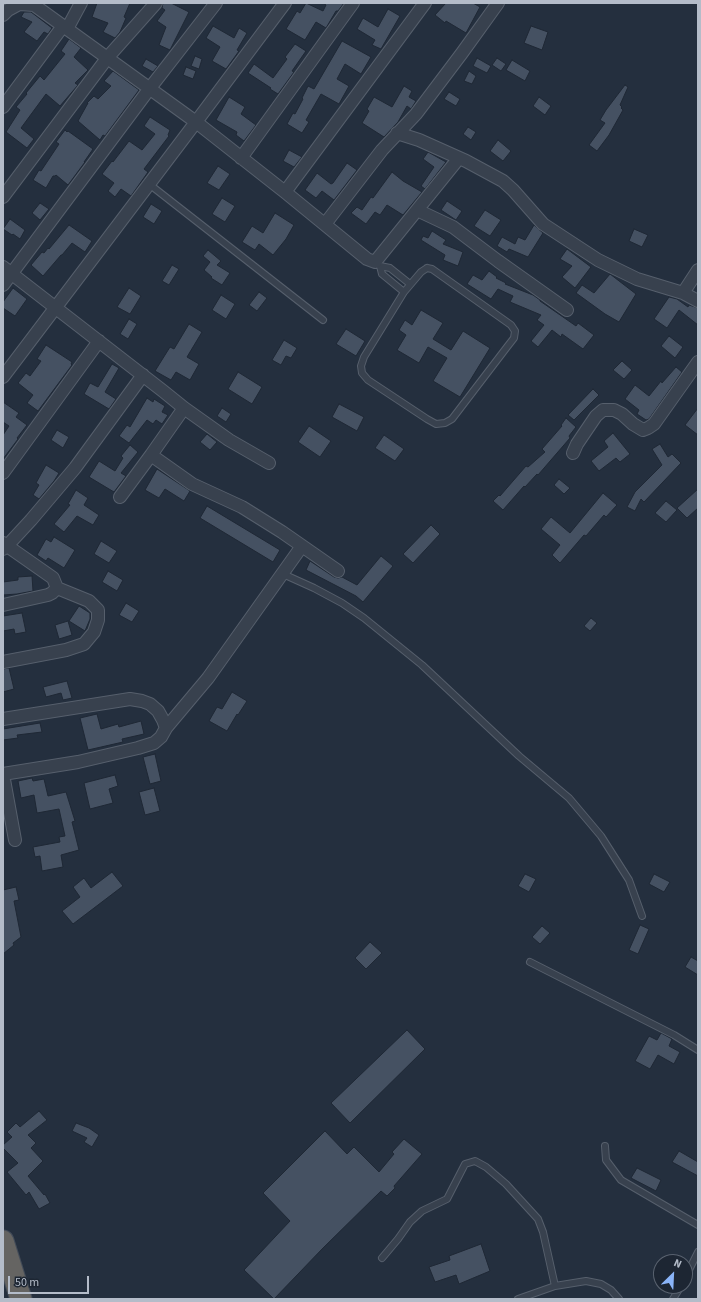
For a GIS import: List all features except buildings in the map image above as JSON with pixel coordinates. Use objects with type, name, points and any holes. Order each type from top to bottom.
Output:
[{"type":"highway","points":[[3,1241],[21,1299]]},
{"type":"street","points":[[3,107],[65,27],[81,3]]},
{"type":"street","points":[[3,196],[108,57],[156,3]]},
{"type":"street","points":[[3,285],[7,270],[216,3]]},
{"type":"street","points":[[3,376],[285,3]]},
{"type":"street","points":[[242,158],[352,3]]},
{"type":"street","points":[[285,192],[425,3]]},
{"type":"street","points":[[325,224],[382,150],[416,114],[498,3]]},
{"type":"street","points":[[3,15],[8,10],[19,4],[34,5],[196,122],[367,259],[378,264],[417,210],[459,158]]},
{"type":"street","points":[[397,133],[419,140],[459,158],[503,181],[514,190],[543,224],[598,260],[637,279],[683,293],[698,301]]},
{"type":"street","points":[[417,210],[453,226],[498,261],[567,310]]},
{"type":"street","points":[[7,270],[184,408],[229,440],[269,463]]},
{"type":"street","points":[[683,293],[698,270]]},
{"type":"street","points":[[3,473],[99,341]]},
{"type":"street","points":[[573,453],[596,416],[603,410],[614,410],[622,414],[643,430],[654,424],[698,362]]},
{"type":"street","points":[[3,662],[66,650],[84,644],[94,632],[98,620],[98,610],[89,601],[57,588],[52,578],[4,546],[31,520],[75,468],[143,375]]},
{"type":"street","points":[[120,497],[151,456],[184,408]]},
{"type":"street","points":[[151,456],[192,484],[242,508],[338,571]]},
{"type":"street","points":[[15,840],[3,774],[78,762],[154,743],[161,737],[166,728],[208,678],[302,546]]},
{"type":"street","points":[[3,605],[48,596],[57,588]]},
{"type":"street","points":[[3,719],[130,699],[150,704],[158,711],[166,728]]},
{"type":"lane","points":[[149,184],[322,320]]},
{"type":"lane","points":[[378,264],[390,268],[410,284]]},
{"type":"lane","points":[[378,264],[382,274],[404,292]]},
{"type":"lane","points":[[427,268],[432,269],[510,325],[515,331],[514,338],[508,347],[452,419],[445,423],[436,424],[368,380],[362,373],[361,366],[364,357],[410,284],[427,268]]},
{"type":"lane","points":[[283,574],[342,603],[364,618],[422,664],[519,756],[569,798],[601,836],[629,880],[642,916]]},
{"type":"lane","points":[[530,962],[674,1035],[698,1050]]},
{"type":"lane","points":[[605,1146],[606,1160],[621,1180],[698,1224]]},
{"type":"lane","points":[[382,1258],[410,1222],[422,1211],[447,1199],[465,1164],[475,1161],[486,1167],[506,1184],[538,1219],[543,1232],[555,1286]]},
{"type":"lane","points":[[693,1262],[698,1252]]},
{"type":"lane","points":[[518,1299],[555,1286],[586,1281],[601,1284],[611,1290],[619,1299]]}]
